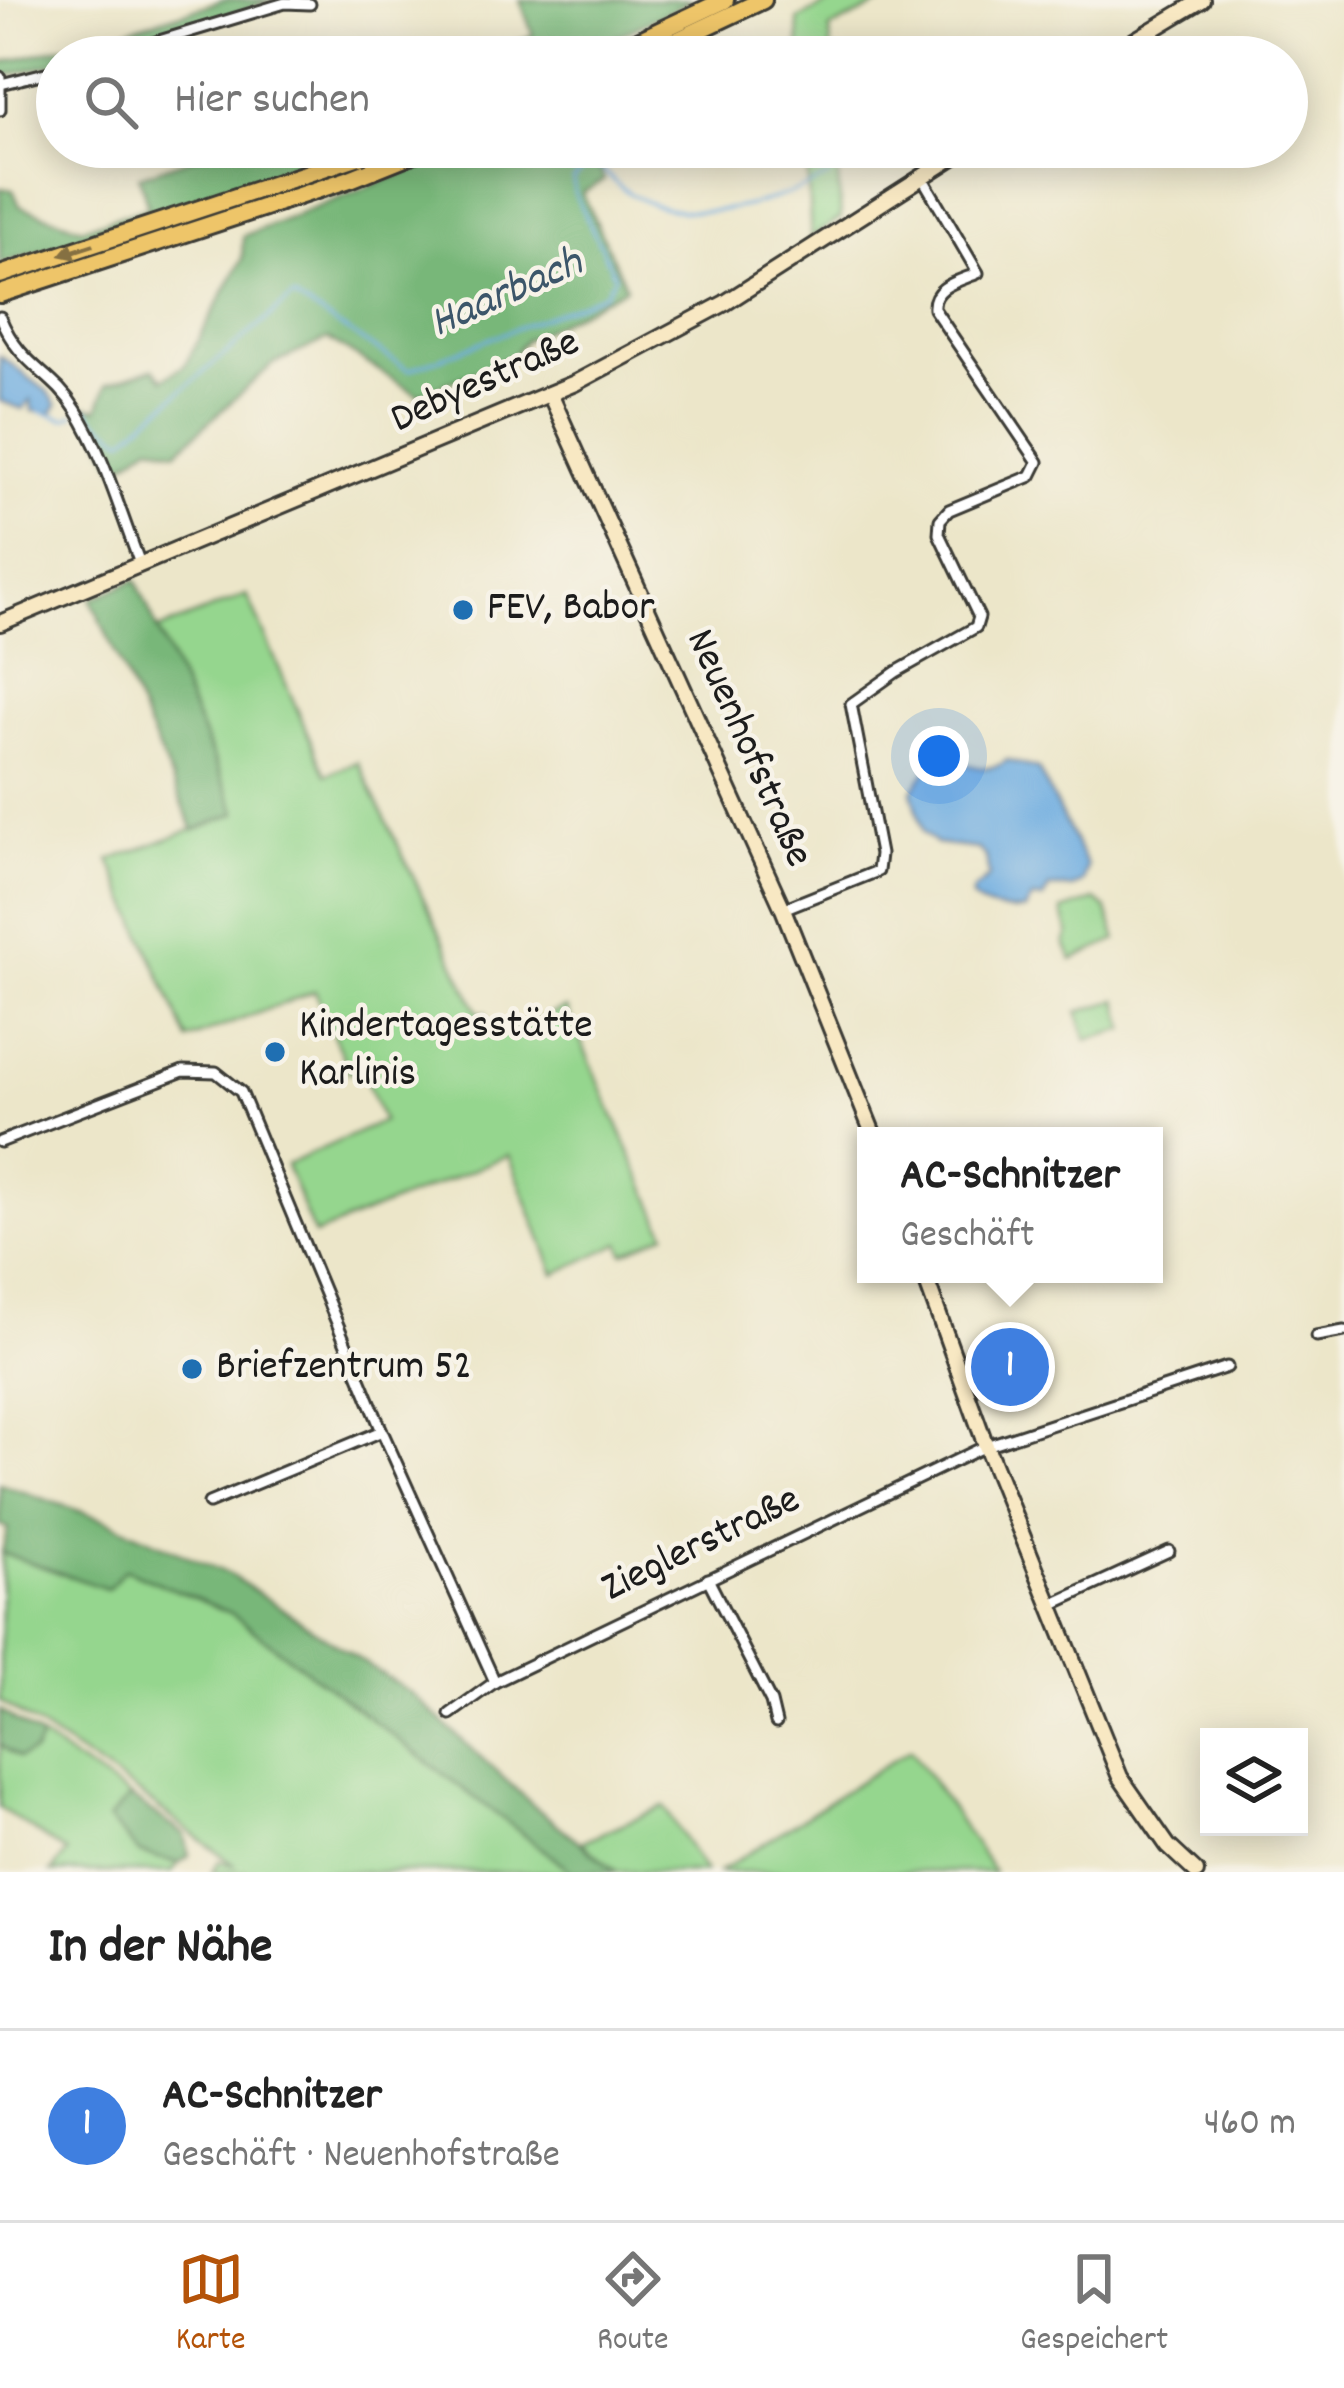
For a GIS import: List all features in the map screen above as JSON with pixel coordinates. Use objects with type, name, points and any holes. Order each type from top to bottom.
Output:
[{"type":"highway","points":[[649,36],[725,0]]},
{"type":"highway","points":[[686,36],[764,0]]},
{"type":"highway","points":[[5,283],[328,168]]},
{"type":"highway","points":[[5,283],[378,168]]},
{"type":"street","points":[[1143,36],[1202,0]]},
{"type":"street","points":[[176,36],[285,3],[310,4]]},
{"type":"street","points":[[0,110],[0,80],[36,74]]},
{"type":"street","name":"Debyestraße","points":[[0,623],[550,394],[725,303],[936,168]]},
{"type":"street","points":[[783,909],[878,871],[880,854],[850,704],[976,627],[979,617],[939,534],[940,520],[949,509],[1031,476],[1038,462],[934,309],[938,291],[978,272],[922,177]]},
{"type":"street","points":[[0,317],[16,351],[54,383],[78,413],[141,566]]},
{"type":"street","name":"Neuenhofstraße","points":[[550,394],[783,909],[870,1127]]},
{"type":"street","points":[[0,1142],[183,1071],[216,1072],[230,1080],[249,1107],[382,1431],[495,1682]]},
{"type":"street","points":[[927,1283],[986,1446],[1120,1777],[1168,1846],[1196,1872]]},
{"type":"street","points":[[1316,1336],[1344,1331]]},
{"type":"street","name":"Zieglerstraße","points":[[450,1714],[495,1682],[986,1446],[1227,1366]]},
{"type":"street","points":[[208,1503],[382,1431]]},
{"type":"street","points":[[1051,1605],[1169,1551]]},
{"type":"street","points":[[708,1579],[776,1723]]},
{"type":"green space","points":[[224,0],[272,0],[167,36],[105,36]]},
{"type":"green space","points":[[520,0],[692,0],[617,36],[533,35]]},
{"type":"green space","points":[[836,0],[890,0],[830,29],[830,36],[799,36],[798,19]]},
{"type":"green space","points":[[36,54],[36,68],[0,77],[0,63]]},
{"type":"green space","points":[[163,168],[301,168],[0,264],[0,188],[13,190],[20,206],[82,228],[148,207],[139,176]]},
{"type":"green space","points":[[416,168],[599,168],[604,180],[582,193],[626,287],[525,340],[512,356],[419,395],[328,339],[273,364],[177,451],[151,444],[117,469],[83,406],[98,409],[107,384],[154,368],[163,379],[185,365],[242,259],[243,236]]},
{"type":"green space","points":[[807,168],[837,168],[841,218],[811,237]]},
{"type":"green space","points":[[136,580],[237,813],[194,830],[91,599]]},
{"type":"green space","points":[[247,595],[326,775],[358,762],[494,1037],[566,1008],[666,1233],[624,1253],[620,1243],[555,1274],[509,1155],[314,1235],[286,1165],[383,1121],[361,1068],[349,1072],[315,991],[188,1040],[110,860],[237,813],[158,630]]},
{"type":"green space","points":[[1095,900],[1106,908],[1117,940],[1072,960],[1062,911]]},
{"type":"green space","points":[[1118,1000],[1126,1029],[1087,1040],[1078,1012]]},
{"type":"green space","points":[[0,1484],[103,1519],[229,1574],[412,1694],[535,1807],[617,1872],[573,1872],[231,1613],[125,1569],[107,1589],[2,1553],[8,1528],[0,1525]]},
{"type":"green space","points":[[2,1553],[106,1588],[125,1569],[231,1613],[573,1872],[212,1872],[219,1861],[236,1866],[134,1790],[0,1701]]},
{"type":"green space","points":[[0,1710],[41,1738],[34,1752],[19,1758],[0,1745]]},
{"type":"green space","points":[[41,1738],[130,1797],[108,1819],[139,1853],[179,1863],[172,1872],[51,1872],[67,1853],[0,1808],[0,1745],[19,1758],[34,1752]]},
{"type":"green space","points":[[910,1749],[994,1872],[719,1872]]},
{"type":"green space","points":[[130,1797],[185,1835],[189,1856],[179,1863],[139,1853],[108,1819]]},
{"type":"green space","points":[[664,1806],[705,1872],[617,1872],[581,1842]]},
{"type":"water","points":[[0,356],[48,392],[57,405],[52,413],[32,411],[31,400],[23,409],[0,401]]},
{"type":"water","points":[[932,752],[981,767],[1007,760],[1038,769],[1087,866],[1083,882],[1073,888],[1049,888],[1043,899],[1032,899],[1025,910],[997,909],[972,898],[972,892],[989,877],[986,857],[978,849],[936,844],[923,833],[912,791],[927,770]]},
{"type":"waterway","name":"Haarbach","points":[[82,409],[124,439],[293,297],[409,370],[604,294],[615,276],[574,192],[573,179],[585,168]]},
{"type":"waterway","name":"Haarbach","points":[[602,168],[624,189],[650,203],[679,210],[741,207],[829,177]]},
{"type":"waterway","name":"Haarbach","points":[[39,411],[65,419],[74,415]]},
{"type":"place","name":"FEV, Babor","points":[[463,610]]},
{"type":"place","name":"Kindertagesstätte Karlinis","points":[[275,1052]]},
{"type":"place","name":"AC-Schnitzer","points":[[1010,1367]]},
{"type":"place","name":"Briefzentrum 52","points":[[192,1369]]}]
